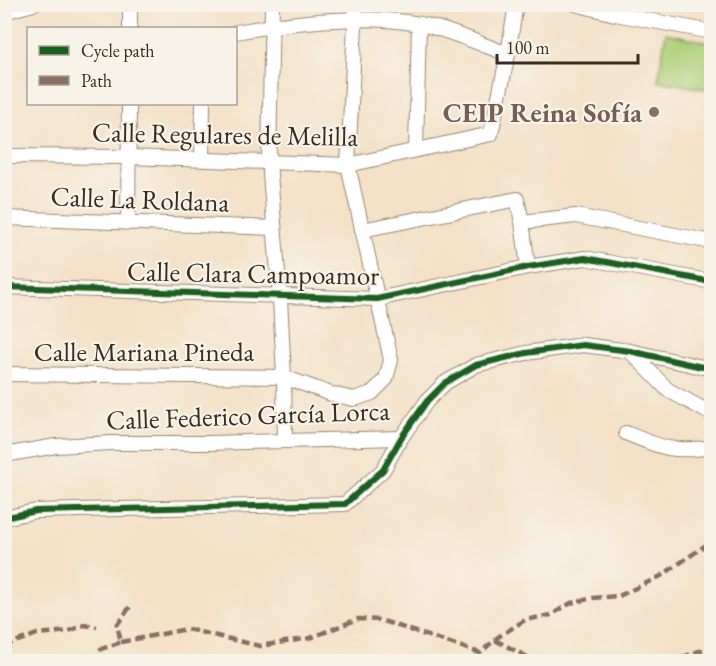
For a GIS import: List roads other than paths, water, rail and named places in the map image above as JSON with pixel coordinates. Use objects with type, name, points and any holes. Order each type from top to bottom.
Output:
[{"type":"street","points":[[4,12],[33,4]]},
{"type":"street","points":[[130,4],[130,27]]},
{"type":"street","points":[[272,4],[268,161],[280,298],[285,440]]},
{"type":"street","points":[[284,376],[331,394],[354,399],[372,393],[386,379],[391,360],[348,165],[356,4]]},
{"type":"street","name":"Calle Regulares de Melilla","points":[[4,156],[128,157],[348,165],[491,134],[516,4]]},
{"type":"street","points":[[575,4],[711,32]]},
{"type":"street","points":[[237,32],[271,25],[355,19],[419,24],[508,54]]},
{"type":"street","points":[[416,150],[419,24]]},
{"type":"street","points":[[128,223],[129,105]]},
{"type":"street","points":[[202,159],[203,105]]},
{"type":"street","points":[[362,230],[517,199],[528,267]]},
{"type":"street","points":[[522,222],[576,216],[711,242]]},
{"type":"street","name":"Calle La Roldana","points":[[4,218],[274,228]]},
{"type":"street","name":"Calle Clara Campoamor","points":[[4,288],[280,298],[377,299],[528,267],[585,258],[711,282]]},
{"type":"street","name":"Calle Federico García Lorca","points":[[4,454],[67,445],[401,438],[427,400],[445,383],[476,365],[526,352],[583,345],[630,351],[702,367],[711,364]]},
{"type":"street","points":[[630,351],[668,390],[711,414]]},
{"type":"street","name":"Calle Mariana Pineda","points":[[4,374],[284,376]]},
{"type":"street","points":[[626,434],[664,448],[685,451],[711,447]]},
{"type":"street","points":[[4,518],[36,511],[345,504],[383,470],[401,438]]},
{"type":"place","name":"CEIP Reina Sofía","points":[[654,112]]}]
